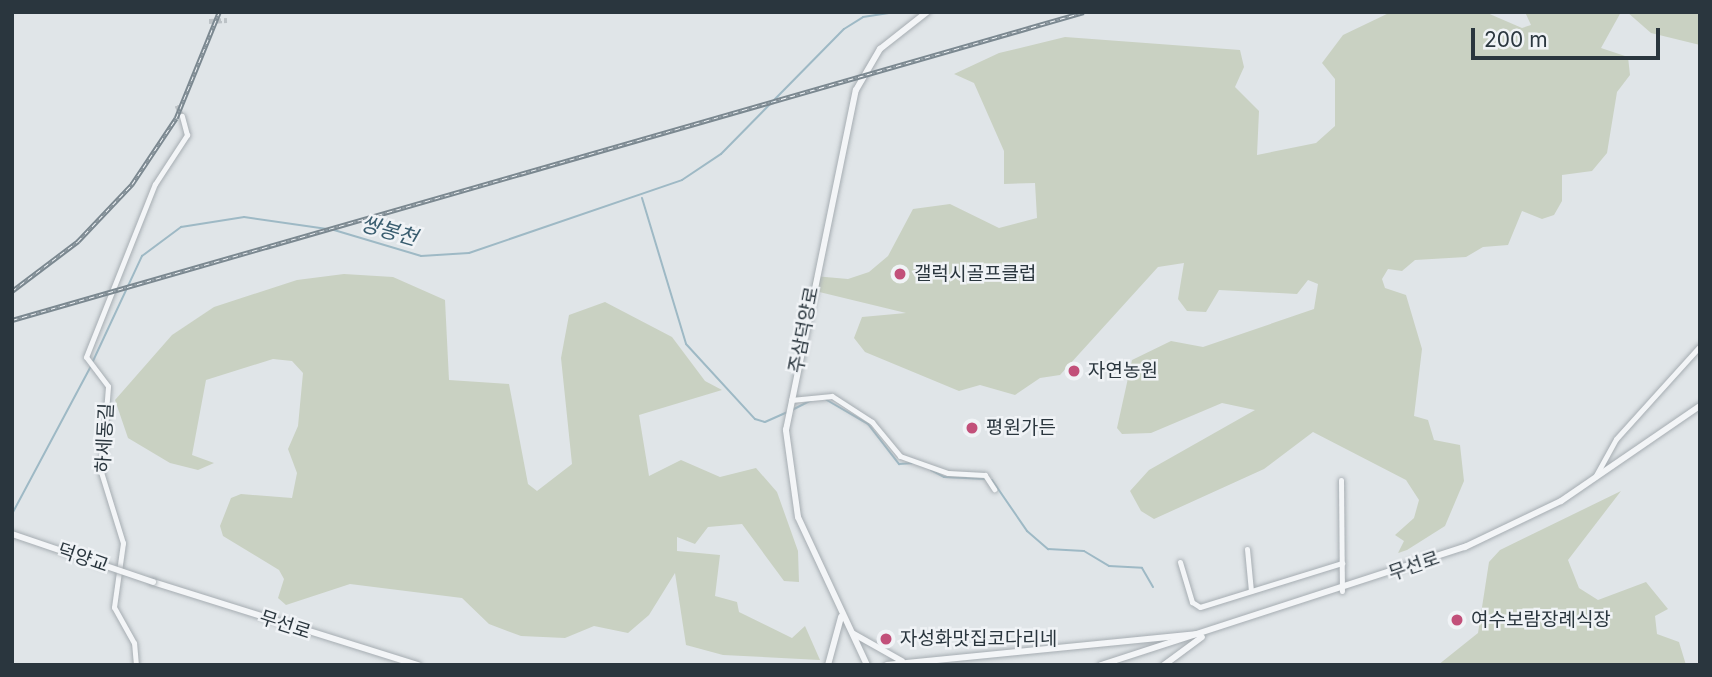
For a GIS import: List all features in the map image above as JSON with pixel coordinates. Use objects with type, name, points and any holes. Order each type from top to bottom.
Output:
[{"type":"street","name":"주삼덕양로","points":[[867,665],[841,615],[795,505],[786,460],[788,417],[856,90],[880,50],[927,12]]},
{"type":"street","name":"하세동길","points":[[136,665],[134,643],[114,607],[123,543],[102,478],[111,411],[107,382],[87,358],[155,184],[187,135],[182,116]]},
{"type":"street","points":[[1593,480],[1616,439],[1700,346]]},
{"type":"street","points":[[790,402],[832,397],[872,422],[900,456],[944,472],[987,476],[994,489]]},
{"type":"street","name":"무선로","points":[[1101,665],[1342,591],[1497,533],[1593,480],[1700,405]]},
{"type":"street","points":[[1341,480],[1342,591]]},
{"type":"street","name":"덕양교","points":[[12,534],[153,582]]},
{"type":"street","points":[[1247,549],[1251,591]]},
{"type":"street","points":[[1180,562],[1195,606],[1342,563]]},
{"type":"street","name":"무선로","points":[[153,582],[418,665]]},
{"type":"street","points":[[828,665],[841,615]]},
{"type":"street","points":[[850,631],[879,654],[909,663]]},
{"type":"street","points":[[887,665],[1206,634]]},
{"type":"street","points":[[1164,665],[1206,634]]},
{"type":"green space","points":[[1391,12],[1485,12],[1522,28],[1531,25],[1525,12],[1621,12],[1601,48],[1628,57],[1630,75],[1617,92],[1607,153],[1592,171],[1562,175],[1562,201],[1554,215],[1542,219],[1522,211],[1508,245],[1483,247],[1466,257],[1415,260],[1402,271],[1388,269],[1382,279],[1385,288],[1406,295],[1422,349],[1414,416],[1428,420],[1434,440],[1460,445],[1464,481],[1445,526],[1407,550],[1398,553],[1404,541],[1395,535],[1414,518],[1419,500],[1406,480],[1313,432],[1264,469],[1154,519],[1141,511],[1130,491],[1149,470],[1255,410],[1222,403],[1151,433],[1122,434],[1117,428],[1132,360],[1171,341],[1203,347],[1314,309],[1318,284],[1308,280],[1297,294],[1219,290],[1206,312],[1187,311],[1178,299],[1184,263],[1158,267],[1060,375],[1040,378],[1015,395],[980,385],[959,391],[865,352],[854,338],[862,317],[906,313],[811,290],[814,276],[848,279],[869,272],[888,256],[913,209],[950,204],[999,228],[1037,218],[1035,183],[1004,184],[1004,151],[974,83],[954,74],[999,53],[1065,37],[1240,50],[1244,67],[1235,87],[1259,111],[1257,155],[1316,143],[1335,126],[1335,79],[1322,63],[1343,35]]},
{"type":"green space","points":[[1627,12],[1700,12],[1700,45],[1651,33]]},
{"type":"green space","points":[[344,274],[393,277],[445,300],[449,380],[509,384],[528,484],[537,491],[572,464],[561,358],[569,315],[605,302],[672,337],[705,381],[722,390],[639,415],[649,476],[681,460],[720,477],[756,468],[777,492],[798,551],[799,582],[784,581],[742,524],[708,527],[695,544],[677,537],[677,551],[720,555],[715,596],[737,602],[739,612],[792,638],[805,626],[820,660],[723,655],[686,645],[675,573],[649,615],[628,633],[594,626],[565,638],[521,636],[489,624],[462,598],[350,584],[286,605],[278,598],[284,579],[279,570],[223,536],[220,526],[231,498],[241,494],[292,498],[297,473],[288,449],[298,426],[303,373],[292,361],[273,359],[206,380],[192,455],[214,463],[198,470],[170,463],[128,438],[115,400],[172,335],[214,307],[297,280]]},
{"type":"green space","points":[[1621,491],[1568,560],[1579,588],[1598,600],[1646,582],[1668,609],[1655,616],[1657,634],[1679,642],[1686,665],[1438,665],[1478,633],[1489,562],[1500,550]]},
{"type":"waterway","name":"쌍봉천","points":[[93,361],[142,256],[181,227],[244,217],[334,230],[421,256],[469,253],[682,180],[721,154],[844,29],[863,17],[894,12]]},
{"type":"waterway","points":[[642,198],[686,344],[755,419],[765,422],[787,412]]},
{"type":"waterway","name":"쌍봉천","points":[[12,514],[91,366]]},
{"type":"waterway","points":[[825,399],[868,424],[899,464],[914,463]]},
{"type":"waterway","points":[[792,410],[812,400]]},
{"type":"waterway","points":[[931,470],[944,477],[986,479]]},
{"type":"waterway","points":[[992,480],[1027,531],[1048,549],[1084,551],[1109,566],[1142,568],[1153,587]]},
{"type":"tunnel","points":[[209,21],[227,20]]},
{"type":"tunnel","points":[[177,105],[182,116]]},
{"type":"railway","points":[[12,291],[78,241],[132,184],[176,118],[219,12]]},
{"type":"railway","points":[[12,320],[1084,12]]},
{"type":"place","name":"갤럭시골프클럽","points":[[900,274]]},
{"type":"place","name":"자연농원","points":[[1074,371]]},
{"type":"place","name":"평원가든","points":[[972,428]]},
{"type":"place","name":"여수보람장례식장","points":[[1457,620]]},
{"type":"place","name":"자성화맛집코다리네","points":[[886,639]]}]
